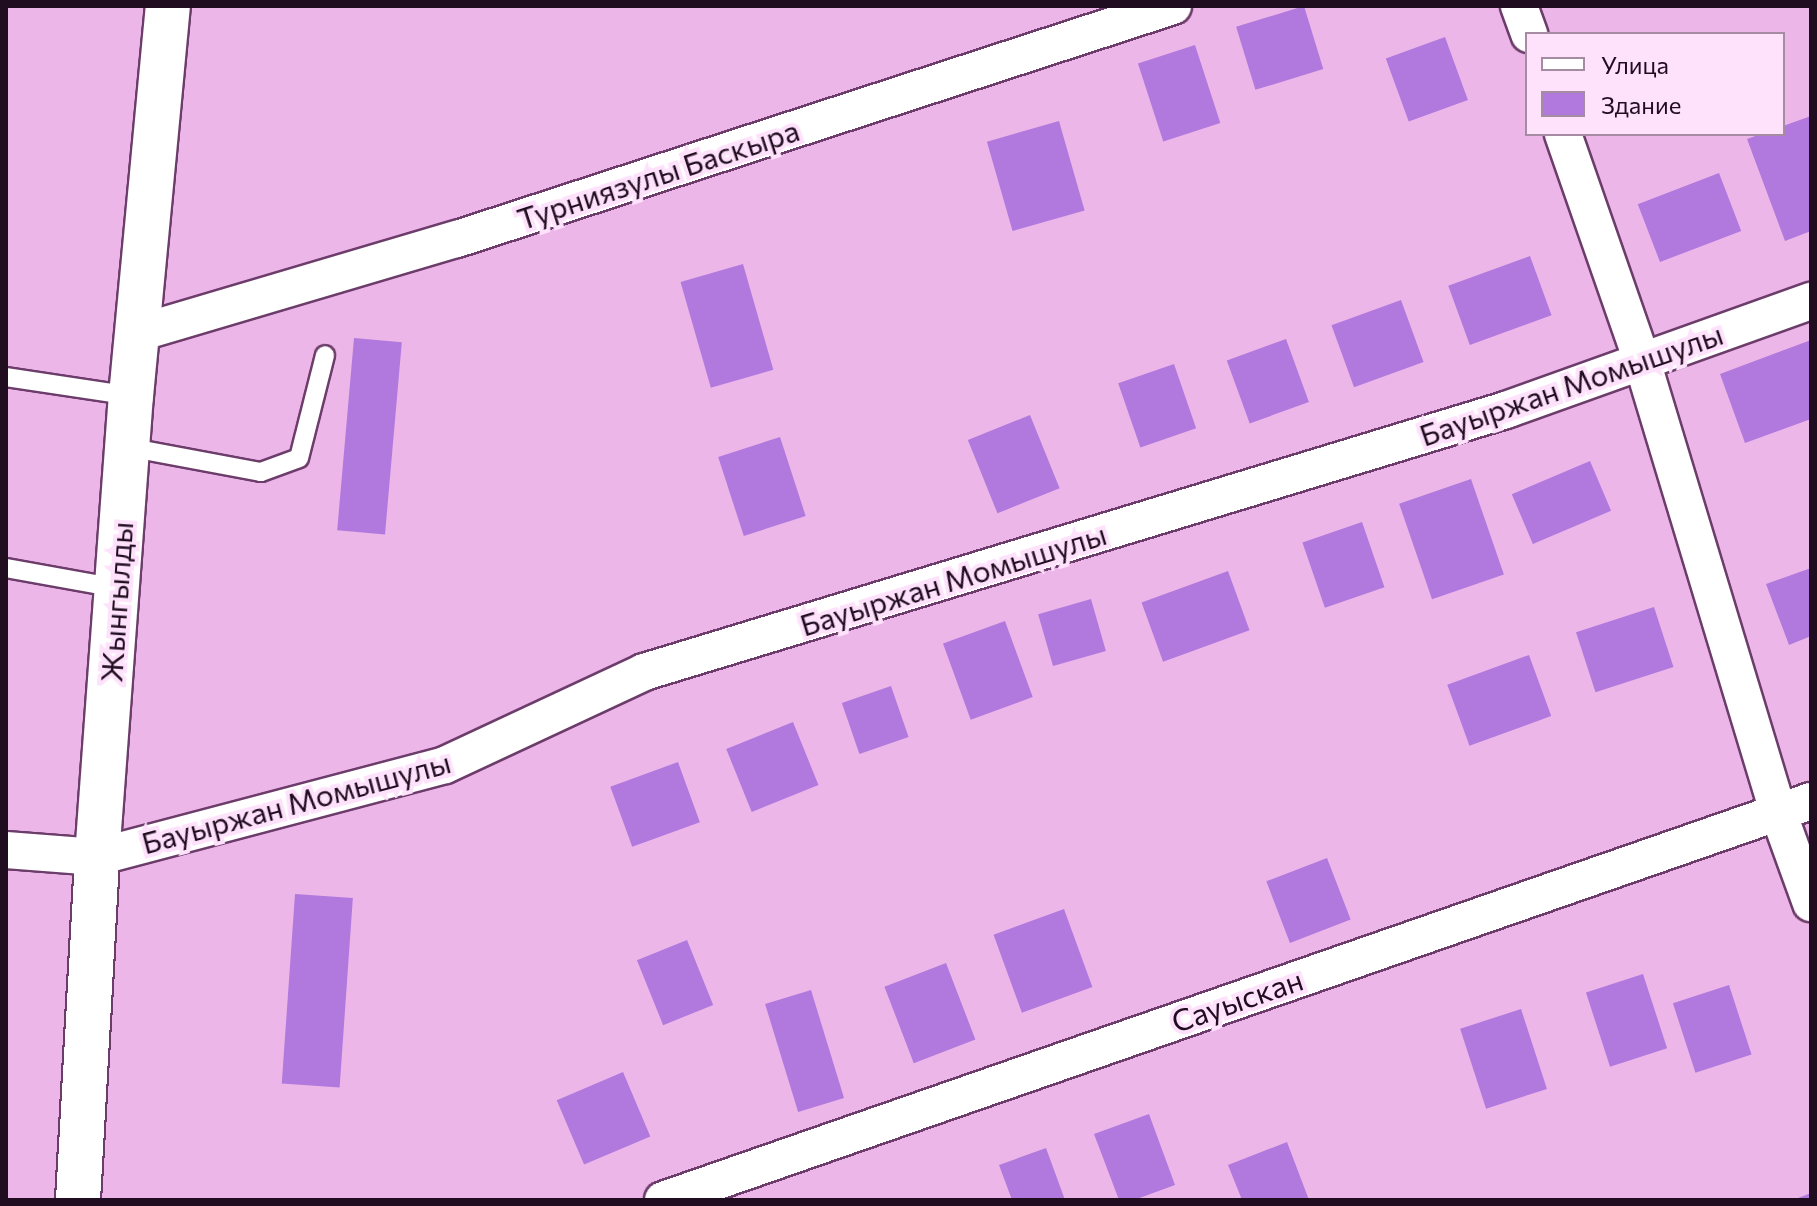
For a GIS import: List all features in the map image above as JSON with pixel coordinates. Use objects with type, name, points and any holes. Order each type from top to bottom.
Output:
[{"type":"street","name":"Жынгылды","points":[[78,1200],[97,857],[127,447],[168,6]]},
{"type":"street","name":"Турниязулы Баскыра","points":[[139,333],[457,239],[1173,6]]},
{"type":"street","points":[[1519,6],[1528,32]]},
{"type":"street","points":[[1564,136],[1794,807],[1811,903]]},
{"type":"street","name":"Бауыржан Момышулы","points":[[6,850],[97,857],[445,765],[644,672],[1506,410],[1811,301]]},
{"type":"street","name":"Сауыскан","points":[[663,1200],[1794,807]]},
{"type":"lane","points":[[127,447],[261,472],[299,458],[325,355]]},
{"type":"lane","points":[[6,377],[131,396]]},
{"type":"lane","points":[[6,568],[117,588]]},
{"type":"building","points":[[1304,6],[1323,69],[1255,90],[1236,27]]},
{"type":"building","points":[[1445,37],[1468,100],[1409,122],[1386,59]]},
{"type":"building","points":[[1195,45],[1220,123],[1163,142],[1138,64]]},
{"type":"building","points":[[1811,116],[1811,231],[1785,241],[1747,139],[1785,136],[1785,125]]},
{"type":"building","points":[[1059,121],[1085,210],[1013,231],[987,142]]},
{"type":"building","points":[[1719,173],[1741,231],[1660,262],[1638,204]]},
{"type":"building","points":[[1530,256],[1552,315],[1470,345],[1448,286]]},
{"type":"building","points":[[743,264],[773,370],[711,388],[681,282]]},
{"type":"building","points":[[1401,300],[1424,362],[1354,387],[1331,325]]},
{"type":"building","points":[[354,338],[402,342],[385,534],[337,530]]},
{"type":"building","points":[[1286,339],[1309,402],[1250,424],[1227,361]]},
{"type":"building","points":[[1811,340],[1811,419],[1745,443],[1720,374]]},
{"type":"building","points":[[1174,364],[1196,428],[1140,448],[1118,383]]},
{"type":"building","points":[[1030,415],[1060,488],[997,513],[968,440]]},
{"type":"building","points":[[780,437],[806,516],[744,536],[718,457]]},
{"type":"building","points":[[1590,461],[1611,511],[1533,544],[1512,494]]},
{"type":"building","points":[[1471,479],[1504,574],[1432,599],[1399,504]]},
{"type":"building","points":[[1362,522],[1384,587],[1325,608],[1302,543]]},
{"type":"building","points":[[1811,568],[1811,636],[1789,645],[1766,584]]},
{"type":"building","points":[[1228,571],[1250,630],[1163,662],[1142,602]]},
{"type":"building","points":[[1091,599],[1106,651],[1053,666],[1038,614]]},
{"type":"building","points":[[1654,607],[1673,667],[1595,692],[1576,632]]},
{"type":"building","points":[[1005,621],[1033,697],[971,720],[943,644]]},
{"type":"building","points":[[1529,655],[1551,716],[1469,746],[1447,685]]},
{"type":"building","points":[[891,686],[909,737],[859,754],[842,703]]},
{"type":"building","points":[[793,722],[818,785],[752,812],[726,749]]},
{"type":"building","points":[[678,762],[700,822],[632,847],[610,787]]},
{"type":"building","points":[[1327,858],[1351,920],[1290,943],[1266,881]]},
{"type":"building","points":[[295,894],[353,898],[340,1088],[282,1084]]},
{"type":"building","points":[[1064,909],[1092,987],[1022,1013],[994,935]]},
{"type":"building","points":[[687,940],[713,1005],[663,1025],[637,960]]},
{"type":"building","points":[[946,963],[975,1040],[914,1063],[884,987]]},
{"type":"building","points":[[1643,974],[1667,1048],[1610,1067],[1586,993]]},
{"type":"building","points":[[1729,985],[1752,1054],[1695,1073],[1673,1003]]},
{"type":"building","points":[[811,990],[844,1098],[798,1112],[765,1004]]},
{"type":"building","points":[[1521,1009],[1547,1089],[1486,1109],[1460,1029]]},
{"type":"building","points":[[623,1072],[650,1136],[584,1165],[557,1100]]},
{"type":"building","points":[[1149,1114],[1175,1185],[1134,1200],[1119,1200],[1094,1134]]},
{"type":"building","points":[[1287,1142],[1309,1200],[1242,1200],[1228,1165]]},
{"type":"building","points":[[1046,1148],[1065,1200],[1012,1200],[999,1165]]},
{"type":"building","points":[[1811,1193],[1811,1200],[1793,1200]]}]
